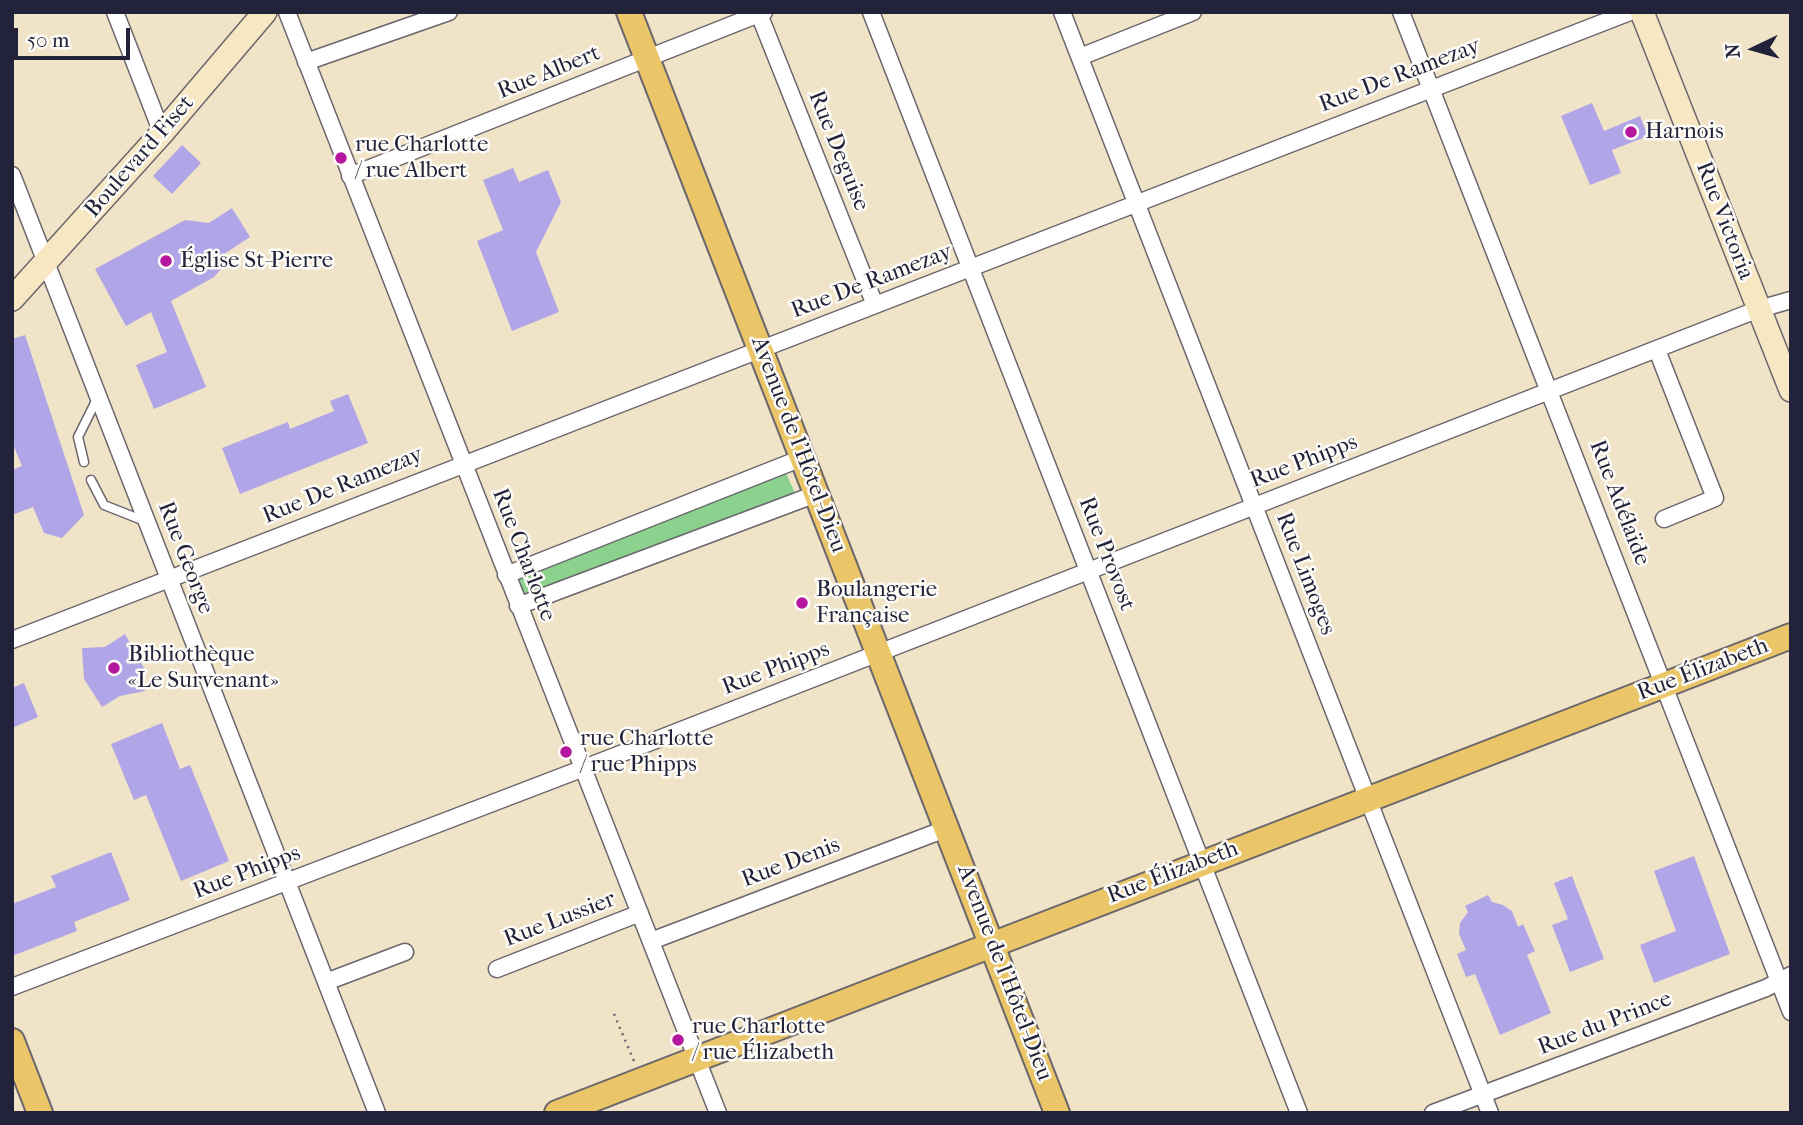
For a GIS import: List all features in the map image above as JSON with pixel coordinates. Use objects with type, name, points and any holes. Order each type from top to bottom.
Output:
[{"type":"main road","name":"Avenue de l'Hôtel-Dieu","points":[[629,12],[1057,1113]]},
{"type":"main road","name":"Rue Élizabeth","points":[[557,1113],[1791,636]]},
{"type":"main road","points":[[12,1041],[40,1113]]},
{"type":"street","points":[[115,12],[162,133]]},
{"type":"street","name":"Boulevard Fiset","points":[[12,299],[162,133],[265,12]]},
{"type":"street","name":"Rue Charlotte","points":[[287,12],[718,1113]]},
{"type":"street","points":[[306,62],[449,12]]},
{"type":"street","name":"Rue Provost","points":[[870,12],[1299,1113]]},
{"type":"street","name":"Rue Limoges","points":[[1062,12],[1490,1113]]},
{"type":"street","points":[[1080,57],[1193,12]]},
{"type":"street","name":"Rue Adélaïde","points":[[1401,12],[1665,685],[1785,979],[1791,1012]]},
{"type":"street","name":"Rue De Ramezay","points":[[12,640],[1630,12]]},
{"type":"street","name":"Rue Victoria","points":[[1642,12],[1791,390]]},
{"type":"street","name":"Rue Albert","points":[[350,176],[762,13]]},
{"type":"street","name":"Rue Deguise","points":[[762,13],[875,305]]},
{"type":"street","name":"Rue George","points":[[12,176],[377,1113]]},
{"type":"street","name":"Rue Phipps","points":[[12,987],[582,769],[1759,309],[1791,300]]},
{"type":"street","points":[[1657,350],[1715,498],[1664,519]]},
{"type":"street","points":[[506,575],[802,458]]},
{"type":"street","points":[[518,606],[816,494]]},
{"type":"street","name":"Rue Denis","points":[[651,941],[948,828]]},
{"type":"street","name":"Rue Lussier","points":[[497,970],[640,913]]},
{"type":"street","points":[[326,982],[405,952]]},
{"type":"street","name":"Rue du Prince","points":[[1433,1113],[1785,979]]},
{"type":"lane","points":[[84,462],[78,437],[99,397]]},
{"type":"lane","points":[[91,480],[104,505],[148,523]]},
{"type":"path","points":[[614,1014],[642,1080]]},
{"type":"green space","points":[[785,471],[795,493],[517,613],[504,579]]},
{"type":"building","points":[[1592,103],[1604,131],[1640,116],[1648,136],[1612,150],[1621,173],[1590,185],[1561,116]]},
{"type":"building","points":[[182,145],[201,163],[172,194],[153,176]]},
{"type":"building","points":[[513,168],[519,182],[548,170],[561,202],[536,252],[559,312],[512,331],[477,241],[503,230],[483,180]]},
{"type":"building","name":"Église St-Pierre","points":[[232,208],[250,237],[224,254],[222,268],[214,277],[171,301],[206,387],[154,409],[136,365],[167,352],[151,312],[126,326],[95,269],[185,220],[209,223]]},
{"type":"building","points":[[25,335],[84,515],[62,538],[44,533],[33,507],[12,515],[12,470],[22,466],[12,442],[12,339]]},
{"type":"building","points":[[348,394],[368,443],[240,494],[222,448],[288,422],[290,429],[334,411],[330,401]]},
{"type":"building","points":[[125,634],[144,668],[145,691],[120,696],[102,707],[84,679],[82,648],[105,647]]},
{"type":"building","points":[[24,683],[38,717],[12,728],[12,688]]},
{"type":"building","points":[[162,723],[180,769],[190,765],[229,861],[181,881],[146,795],[134,800],[111,744]]},
{"type":"building","points":[[111,852],[130,900],[74,922],[77,931],[12,956],[12,904],[56,887],[51,876]]},
{"type":"building","points":[[1694,856],[1730,954],[1654,983],[1640,945],[1676,931],[1654,871]]},
{"type":"building","points":[[1572,876],[1604,959],[1570,972],[1552,925],[1568,919],[1554,883]]},
{"type":"building","points":[[1488,895],[1492,902],[1512,911],[1518,927],[1523,924],[1535,951],[1527,955],[1551,1013],[1500,1035],[1475,974],[1466,977],[1457,954],[1466,950],[1459,934],[1460,923],[1468,912],[1465,906]]},
{"type":"place","name":"Harnois","points":[[1631,132]]},
{"type":"place","name":"rue Charlotte / rue Albert","points":[[341,158]]},
{"type":"place","name":"Église St-Pierre","points":[[166,261]]},
{"type":"place","name":"Boulangerie Française","points":[[802,603]]},
{"type":"place","name":"Bibliothèque «Le Survenant»","points":[[114,668]]},
{"type":"place","name":"rue Charlotte / rue Phipps","points":[[566,752]]},
{"type":"place","name":"rue Charlotte / rue Élizabeth","points":[[678,1040]]}]
